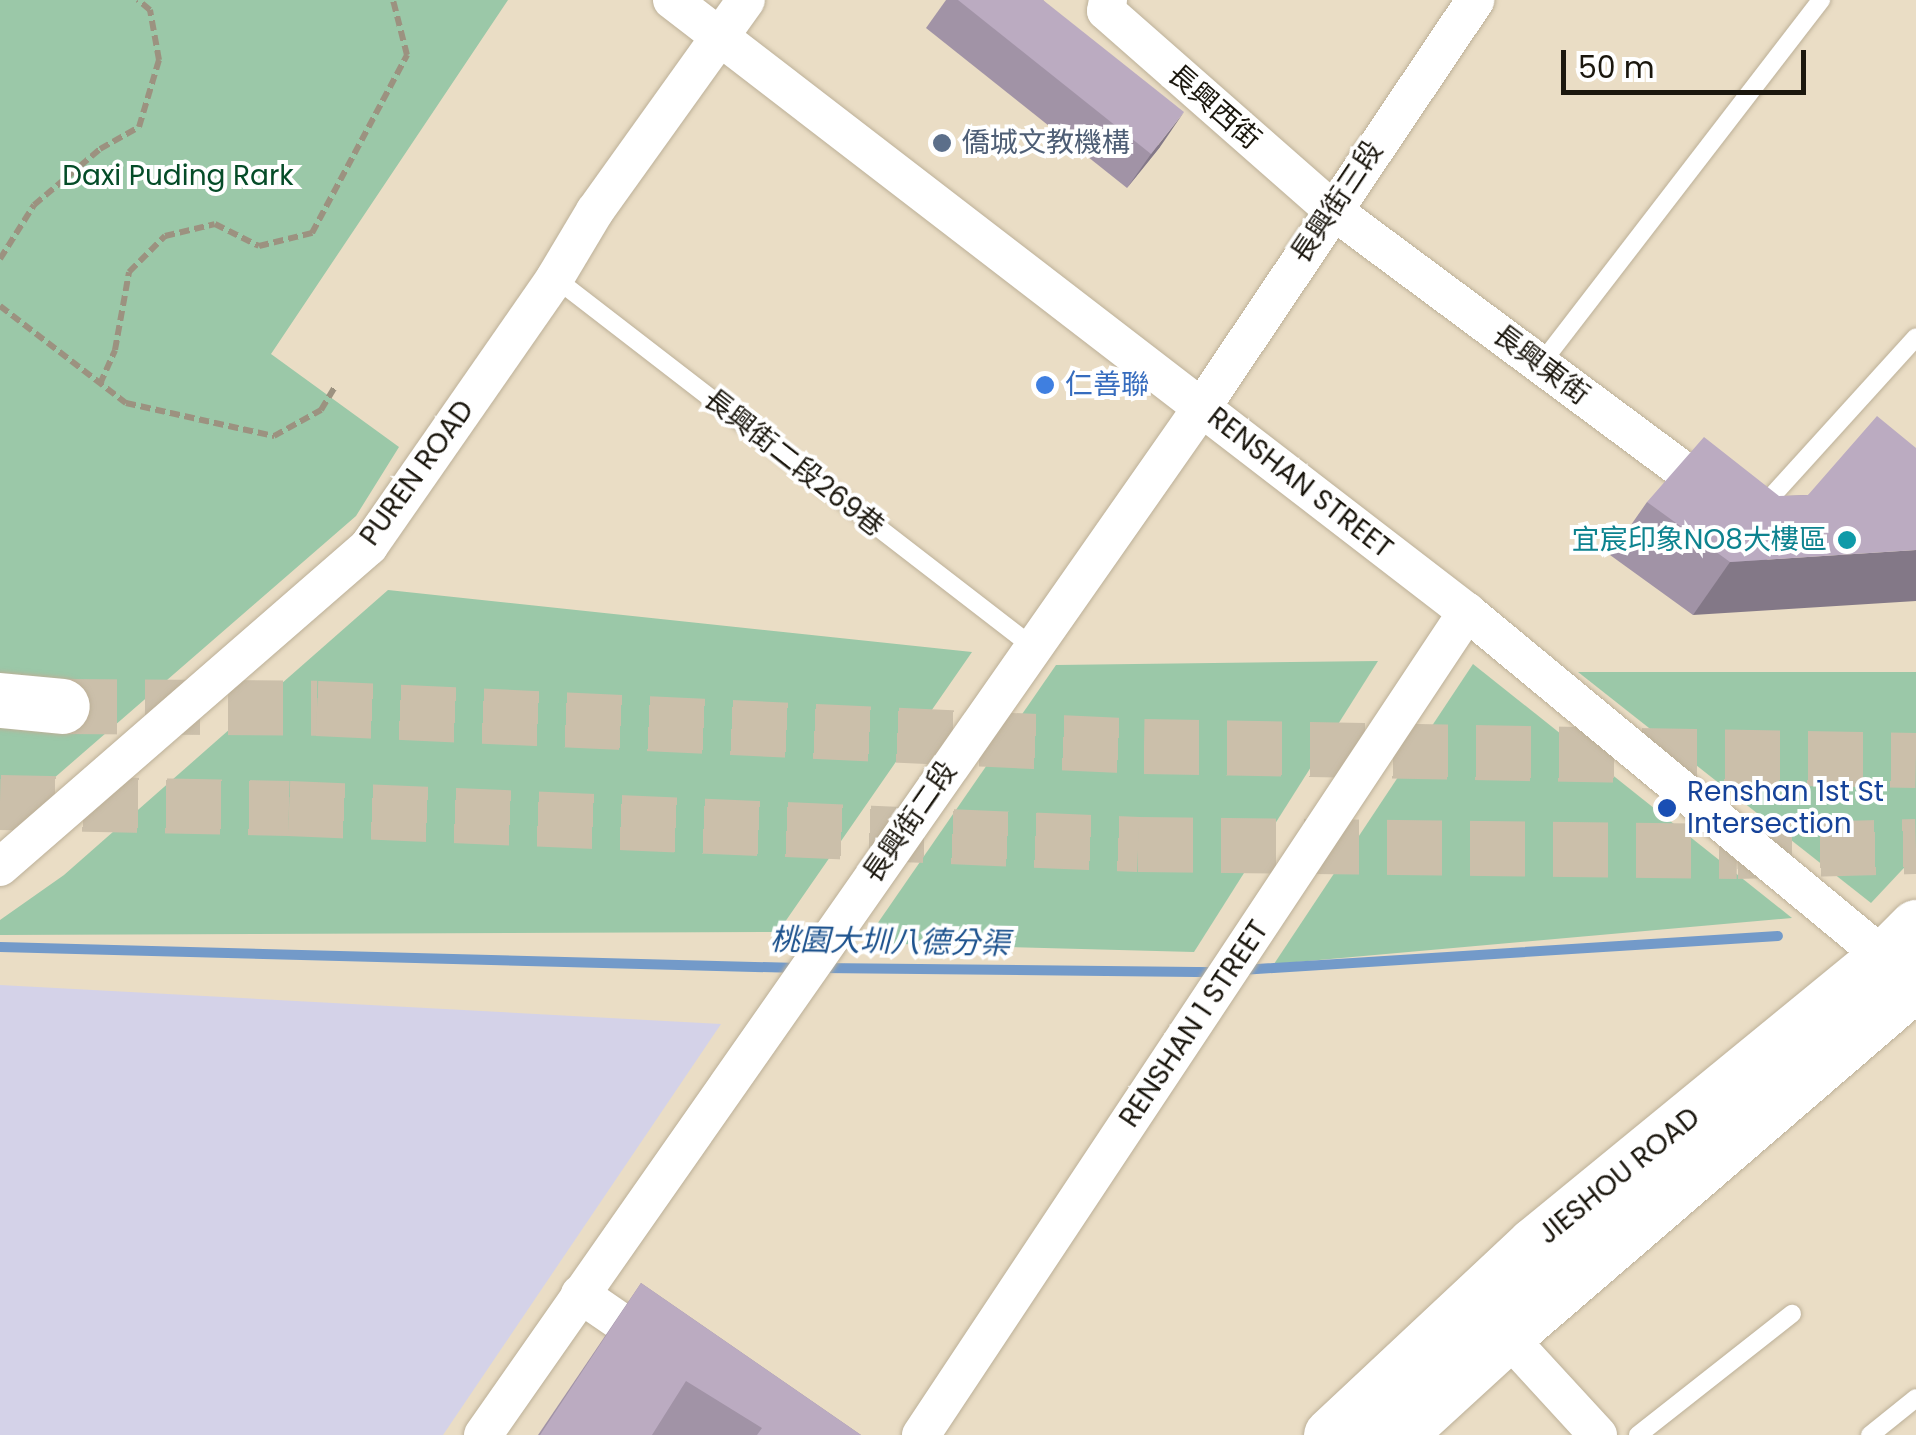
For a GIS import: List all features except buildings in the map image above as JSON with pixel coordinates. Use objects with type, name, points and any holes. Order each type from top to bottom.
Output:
[{"type":"main road","points":[[0,700],[62,706]]},
{"type":"main road","name":"JIESHOU ROAD","points":[[1397,1435],[1908,962]]},
{"type":"main road","name":"JIESHOU ROAD","points":[[1332,1435],[1535,1244],[1908,962]]},
{"type":"street","name":"RENSHAN STREET","points":[[672,0],[1467,612],[1908,962]]},
{"type":"street","name":"PUREN ROAD","points":[[0,867],[369,546],[555,278],[595,211],[746,0]]},
{"type":"street","name":"長興西街","points":[[1108,0],[1106,11],[1330,209]]},
{"type":"street","name":"長興街三段","points":[[1202,407],[1469,2]]},
{"type":"street","name":"長興東街","points":[[1330,209],[1750,520]]},
{"type":"street","name":"長興街二段","points":[[483,1435],[1202,407]]},
{"type":"street","name":"RENSHAN 1 STREET","points":[[921,1435],[1467,612]]},
{"type":"street","points":[[580,1294],[690,1370]]},
{"type":"street","points":[[1506,1334],[1598,1435]]},
{"type":"lane","points":[[1540,364],[1822,0]]},
{"type":"lane","name":"長興街二段269巷","points":[[555,278],[1032,647]]},
{"type":"lane","points":[[1750,520],[1916,337]]},
{"type":"lane","points":[[1638,1435],[1792,1314]]},
{"type":"lane","points":[[1870,1435],[1916,1398]]},
{"type":"path","points":[[0,259],[34,205],[100,150],[139,127],[159,60],[150,10],[138,0]]},
{"type":"path","points":[[100,384],[116,350],[128,272],[165,236],[215,224],[259,246],[312,233],[407,55],[393,0]]},
{"type":"path","points":[[0,306],[126,404],[274,436],[321,410],[336,385]]},
{"type":"shaded area","points":[[0,985],[721,1024],[443,1435],[0,1435]]},
{"type":"green space","name":"Daxi Puding Rark","points":[[0,0],[508,0],[271,354],[399,447],[356,516],[0,825]]},
{"type":"green space","points":[[388,590],[972,652],[778,932],[0,935],[0,920],[64,875]]},
{"type":"green space","points":[[1378,661],[1194,952],[864,943],[1056,665]]},
{"type":"green space","points":[[1473,664],[1792,918],[1274,964]]},
{"type":"green space","points":[[1578,672],[1916,672],[1916,855],[1871,903]]},
{"type":"waterway","name":"桃園大圳八德分渠","points":[[1241,970],[1778,936]]},
{"type":"waterway","name":"桃園大圳八德分渠","points":[[0,947],[799,968]]},
{"type":"waterway","name":"桃園大圳八德分渠","points":[[821,968],[1219,972]]},
{"type":"tunnel","points":[[62,706],[317,708],[1144,746],[1916,760]]},
{"type":"tunnel","points":[[0,802],[289,808],[1138,844],[1737,851],[1916,846]]},
{"type":"place","name":"僑城文教機構","points":[[942,143]]},
{"type":"place","name":"仁善聯","points":[[1045,385]]},
{"type":"place","name":"宜宸印象NO8大樓區","points":[[1847,540]]},
{"type":"place","name":"Renshan 1st St Intersection","points":[[1667,808]]}]
